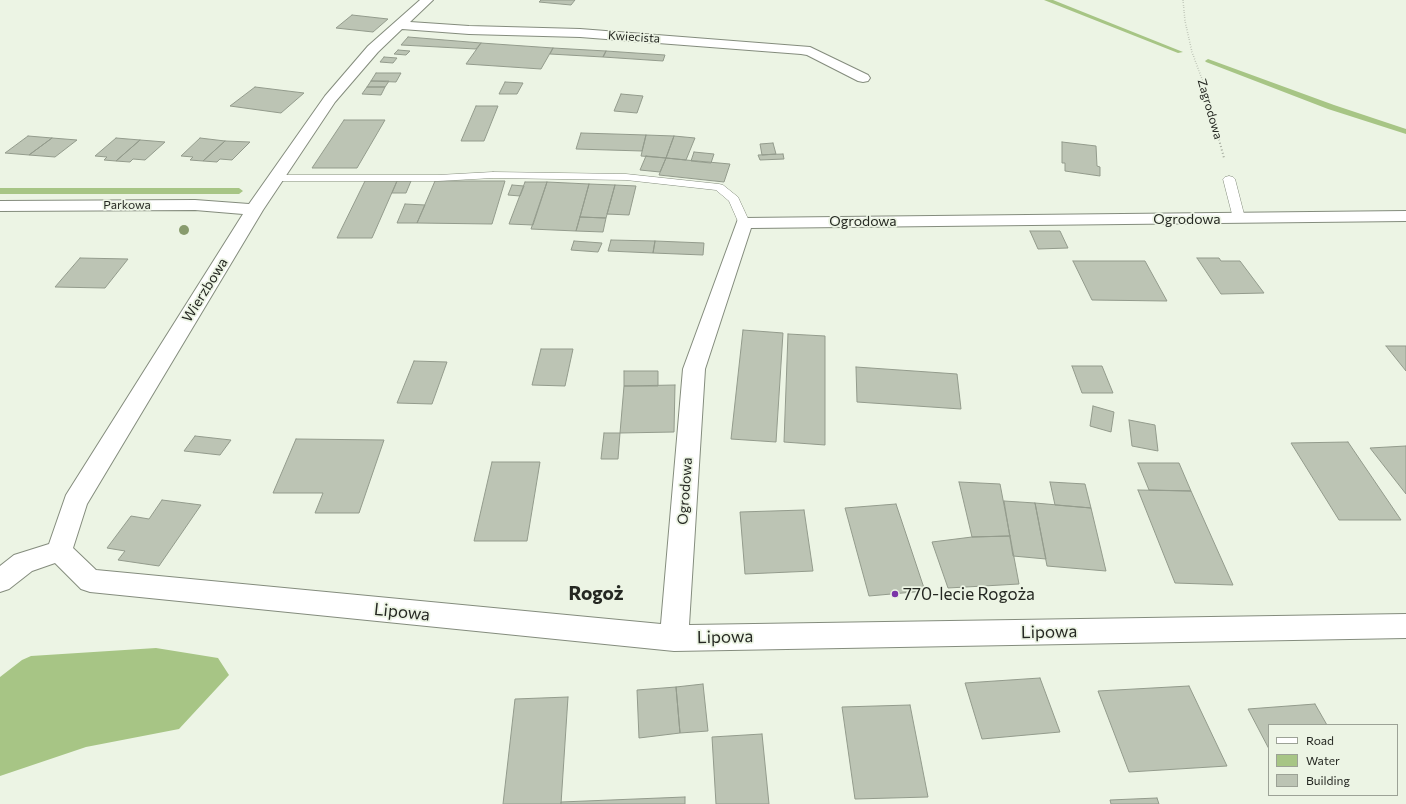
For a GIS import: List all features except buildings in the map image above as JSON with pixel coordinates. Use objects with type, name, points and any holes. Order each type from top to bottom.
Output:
[{"type":"street","name":"Wierzbowa","points":[[59,550],[75,502],[254,210],[330,99],[373,49],[427,0]]},
{"type":"street","name":"Kwiecista","points":[[399,25],[580,34],[810,51],[863,78]]},
{"type":"street","name":"Parkowa","points":[[0,206],[195,205],[254,210]]},
{"type":"street","name":"Ogrodowa","points":[[674,638],[694,369],[744,222],[1406,216]]},
{"type":"street","points":[[0,581],[23,563],[59,550]]},
{"type":"street","name":"Lipowa","points":[[59,550],[90,581],[674,638],[1406,626]]},
{"type":"lane","points":[[277,178],[438,178],[493,175],[626,177],[719,187],[734,199],[744,222]]},
{"type":"lane","points":[[1229,179],[1239,218]]},
{"type":"path","name":"Zagrodowa","points":[[1183,0],[1185,21],[1192,52],[1206,90],[1229,179]]},
{"type":"water","points":[[156,648],[218,658],[229,675],[179,729],[86,747],[0,776],[0,677],[22,660],[31,656]]},
{"type":"waterway","points":[[1047,0],[1180,52]]},
{"type":"waterway","points":[[1208,61],[1331,107],[1406,132]]},
{"type":"waterway","points":[[0,191],[239,191]]},
{"type":"place","name":"770-lecie Rogoża","points":[[895,594]]},
{"type":"district","name":"Rogoż","points":[[596,594]]}]
